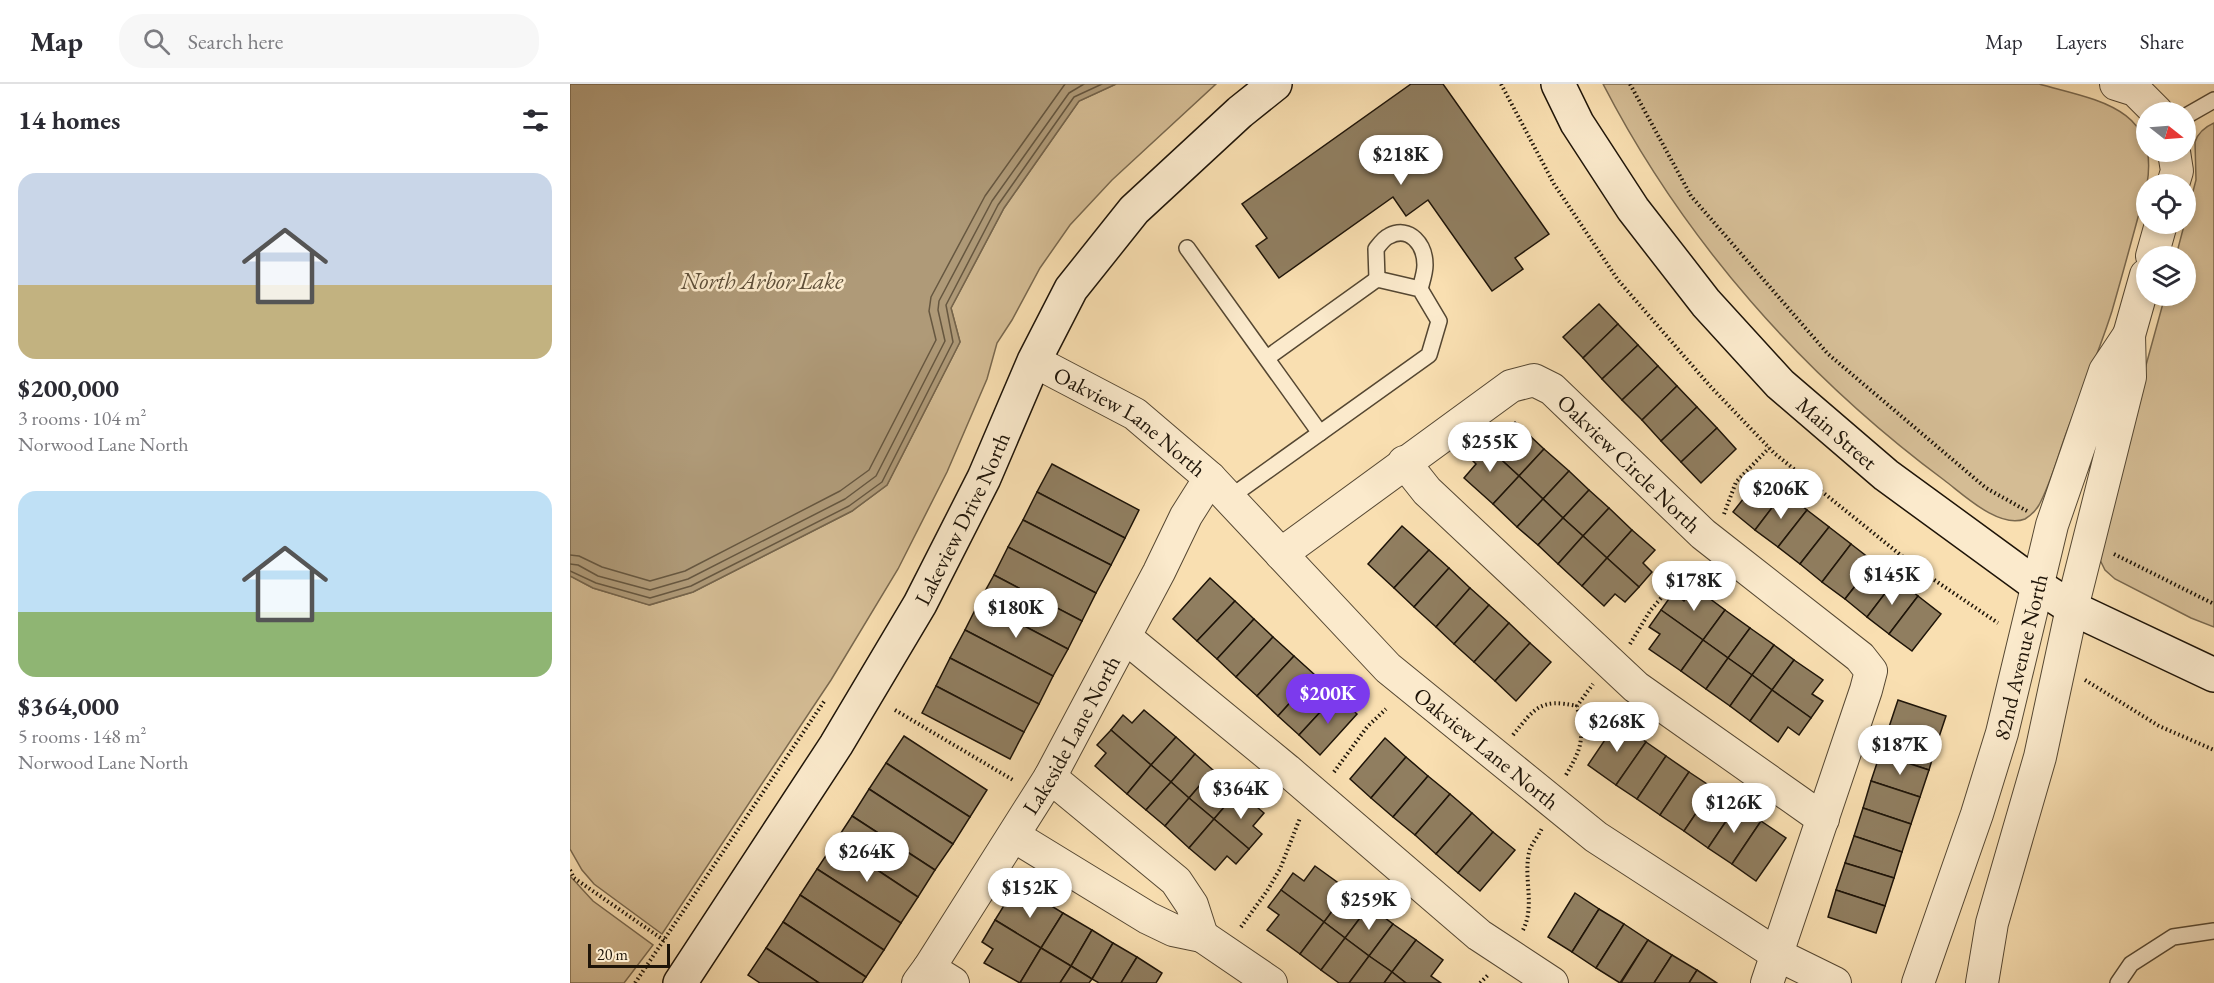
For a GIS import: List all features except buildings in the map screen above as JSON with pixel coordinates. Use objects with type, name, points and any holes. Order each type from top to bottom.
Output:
[{"type":"street","name":"Lakeview Drive North","points":[[680,983],[836,745],[920,604],[984,478],[1034,361],[1071,289],[1134,210],[1240,112],[1275,84]]},
{"type":"street","name":"Main Street","points":[[1558,84],[1599,159],[1654,237],[1706,303],[1780,384],[1886,475],[2072,609],[2214,675]]},
{"type":"street","points":[[2116,84],[2135,90],[2147,102]]},
{"type":"street","name":"82nd Avenue North","points":[[1982,983],[1992,923],[2040,757],[2072,609],[2130,377],[2129,335],[2137,306]]},
{"type":"street","name":"82nd Avenue North","points":[[1918,983],[1987,784],[2008,710],[2052,525],[2105,371],[2129,335]]},
{"type":"street","name":"Oakview Lane North","points":[[1034,361],[1135,414],[1219,488],[1388,668],[1596,837],[1773,969],[1834,983]]},
{"type":"street","name":"Oakview Circle North","points":[[1281,554],[1511,386],[1534,380],[1552,388],[1711,540],[1860,657],[1871,671],[1773,969]]},
{"type":"street","points":[[1404,462],[1427,490],[1636,687],[1823,819]]},
{"type":"street","name":"Lakeside Lane North","points":[[934,978],[1014,836],[1036,782],[1125,637],[1186,516],[1219,488]]},
{"type":"street","points":[[1125,637],[1316,794],[1479,935],[1552,983]]},
{"type":"street","points":[[1036,782],[1176,881],[1214,944]]},
{"type":"street","points":[[1014,836],[1148,918],[1173,930],[1214,944],[1271,983]]},
{"type":"lane","points":[[2196,110],[2214,100]]},
{"type":"lane","points":[[1219,488],[1320,433],[1429,356],[1439,321],[1420,289],[1425,266],[1422,249],[1414,236],[1400,232],[1387,236],[1376,249],[1377,279]]},
{"type":"lane","points":[[1187,248],[1320,433]]},
{"type":"lane","points":[[1267,358],[1377,279],[1420,289]]},
{"type":"lane","points":[[2118,983],[2131,964],[2173,937],[2214,931]]},
{"type":"path","points":[[1630,84],[1691,196],[1828,354],[1986,488],[2052,525]]},
{"type":"path","points":[[1480,983],[1511,956],[1527,922],[1530,902],[1528,874],[1530,849],[1544,826],[1552,802],[1576,758],[1582,734],[1576,706],[1599,676],[1614,666],[1627,650],[1650,611],[1711,540],[1721,525],[1729,496],[1736,482],[1769,448]]},
{"type":"path","points":[[2089,542],[2214,604]]},
{"type":"path","points":[[635,983],[830,692]]},
{"type":"path","points":[[1510,739],[1538,707],[1558,702],[1576,706]]},
{"type":"path","points":[[1214,944],[1241,926],[1268,891],[1280,869],[1304,808],[1367,727],[1386,709]]},
{"type":"path","points":[[895,710],[1036,782]]},
{"type":"path","points":[[570,870],[574,878],[663,940]]},
{"type":"path","points":[[570,882],[574,878]]},
{"type":"shaded area","points":[[1116,84],[1216,84],[1112,180],[1070,225],[1040,268],[997,343],[987,379],[947,472],[898,569],[831,680],[662,934],[594,884],[582,870],[570,849],[570,576],[593,588],[650,605],[693,592],[852,511],[887,485],[960,342],[951,308],[1004,208],[1079,101]]},
{"type":"shaded area","points":[[1603,84],[2039,84],[2102,102],[2119,111],[2134,123],[2136,126],[2136,162],[2148,162],[2147,174],[2136,174],[2136,223],[2096,357],[2047,488],[2033,513],[2025,519],[2015,521],[1993,515],[1982,509],[1892,439],[1843,396],[1751,302],[1709,251],[1635,142]]},
{"type":"shaded area","points":[[2214,123],[2214,627],[2191,618],[2115,579],[2105,570],[2099,558],[2115,478],[2162,306],[2196,306],[2196,246],[2179,246],[2182,234],[2196,234],[2196,140],[2208,126]]},
{"type":"shaded area","points":[[570,876],[593,901],[653,945],[624,983],[570,983]]},
{"type":"water","name":"North Arbor Lake","points":[[570,84],[1116,84],[1079,101],[1004,208],[951,308],[960,342],[887,485],[852,511],[693,592],[649,605],[593,588],[570,576]]}]
